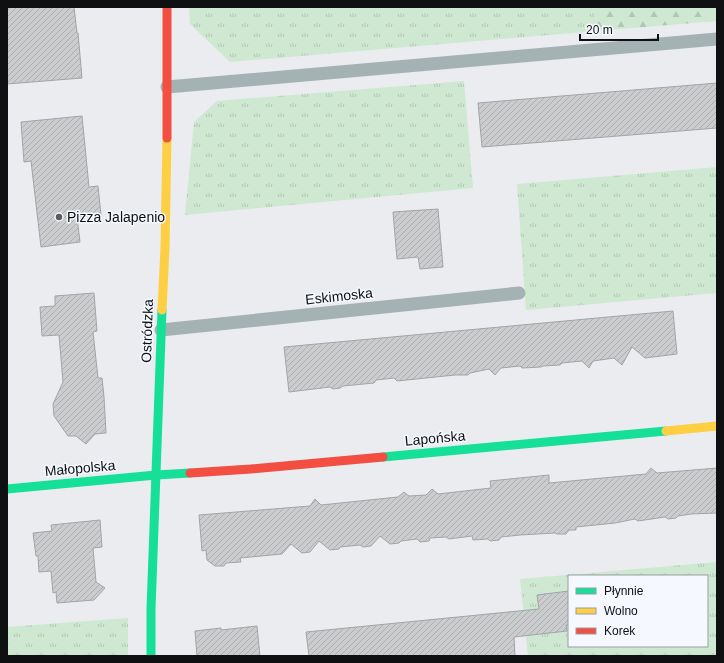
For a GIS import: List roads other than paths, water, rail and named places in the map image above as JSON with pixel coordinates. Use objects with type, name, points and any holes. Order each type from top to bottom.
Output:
[{"type":"street","name":"Ostródzka","points":[[151,656],[151,609],[165,240],[167,7]]},
{"type":"street","name":"Lapońska","points":[[156,475],[251,469],[717,426]]},
{"type":"street","name":"Małopolska","points":[[7,489],[156,475]]},
{"type":"lane","points":[[167,87],[717,39]]},
{"type":"lane","name":"Eskimoska","points":[[161,330],[519,294]]},
{"type":"place","name":"Pizza Jalapenio","points":[[59,217]]}]
